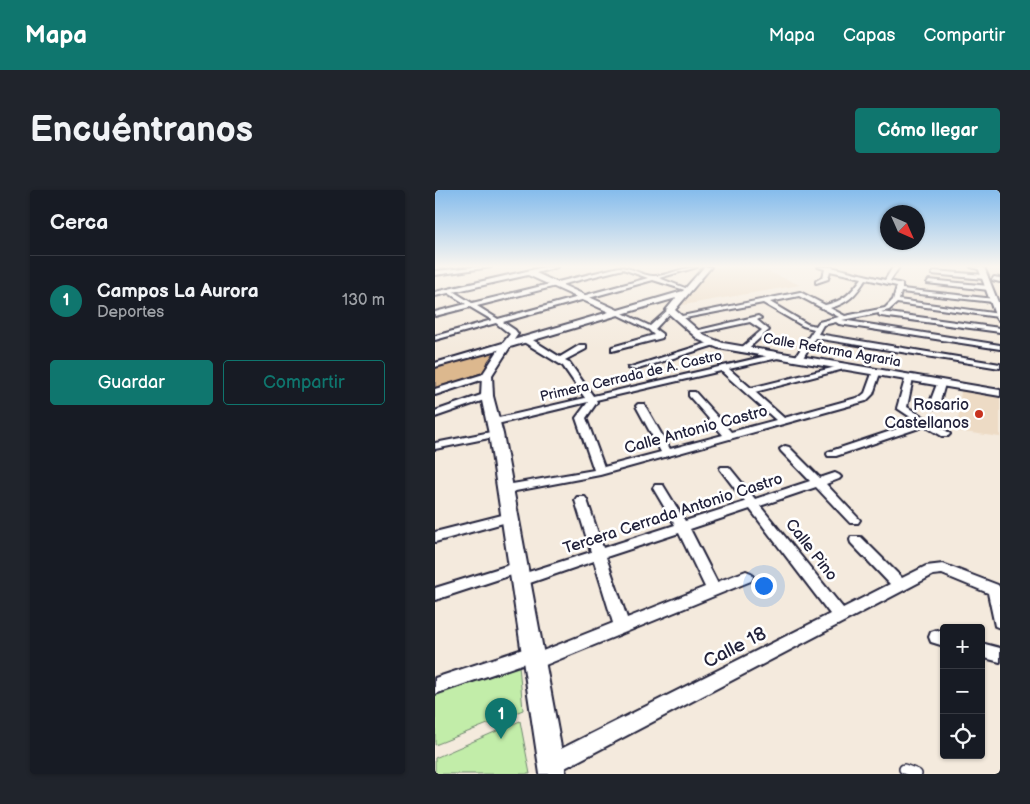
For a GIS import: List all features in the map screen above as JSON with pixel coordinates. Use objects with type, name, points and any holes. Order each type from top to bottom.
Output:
[{"type":"main road","points":[[576,294],[616,312]]},
{"type":"main road","points":[[553,769],[495,428],[487,396],[487,375],[506,345],[677,294]]},
{"type":"main road","points":[[670,310],[683,294]]},
{"type":"main road","points":[[996,298],[999,317]]},
{"type":"main road","name":"Calle Reforma Agraria","points":[[670,310],[694,332],[714,344],[775,356],[1000,393]]},
{"type":"street","points":[[435,366],[506,345],[513,335],[513,332],[454,294]]},
{"type":"street","points":[[435,314],[514,294]]},
{"type":"street","points":[[435,338],[596,294]]},
{"type":"street","points":[[679,317],[799,294]]},
{"type":"street","points":[[800,294],[843,318]]},
{"type":"street","points":[[825,307],[845,302],[851,294]]},
{"type":"street","points":[[798,359],[821,323],[882,310],[893,305],[897,294]]},
{"type":"street","points":[[943,294],[996,298]]},
{"type":"street","points":[[764,301],[815,332],[1000,366]]},
{"type":"street","points":[[895,301],[999,317]]},
{"type":"street","points":[[651,329],[670,310]]},
{"type":"street","points":[[615,349],[658,337],[651,329],[616,312]]},
{"type":"street","points":[[881,314],[1000,330]]},
{"type":"street","points":[[694,332],[755,319],[765,330],[744,350]]},
{"type":"street","points":[[829,320],[1000,347]]},
{"type":"street","points":[[525,339],[560,360],[572,371],[591,400],[593,404],[581,418],[600,472]]},
{"type":"street","points":[[632,368],[714,344]]},
{"type":"street","points":[[560,360],[583,347]]},
{"type":"street","name":"Primera Cerrada de A. Castro","points":[[435,446],[591,400],[775,356]]},
{"type":"street","points":[[750,392],[841,367]]},
{"type":"street","points":[[724,369],[783,422]]},
{"type":"street","name":"Calle Antonio Castro","points":[[505,489],[600,472],[863,399],[869,394],[876,372]]},
{"type":"street","points":[[435,392],[487,375]]},
{"type":"street","points":[[909,378],[902,408],[945,434]]},
{"type":"street","points":[[934,405],[941,384]]},
{"type":"street","points":[[693,394],[730,437]]},
{"type":"street","points":[[435,414],[487,396]]},
{"type":"street","points":[[641,406],[668,454]]},
{"type":"street","points":[[833,454],[925,423]]},
{"type":"street","points":[[785,449],[854,520]]},
{"type":"street","name":"Calle Pino","points":[[725,468],[840,616]]},
{"type":"street","name":"Tercera Cerrada Antonio Castro","points":[[435,594],[599,556],[835,477]]},
{"type":"street","points":[[659,488],[683,528],[714,590]]},
{"type":"street","points":[[581,500],[622,626]]},
{"type":"street","points":[[435,537],[510,517]]},
{"type":"street","points":[[856,540],[900,586]]},
{"type":"street","name":"Calle 18","points":[[553,769],[840,616],[936,569],[959,575],[993,589],[996,594],[1000,621]]},
{"type":"street","points":[[435,686],[533,657],[622,626],[746,577]]},
{"type":"street","points":[[985,651],[1000,655]]},
{"type":"lane","points":[[904,769],[917,774]]},
{"type":"shaded area","points":[[687,294],[746,294],[677,306]]},
{"type":"shaded area","name":"Rosario Castellanos","points":[[961,390],[1000,397],[1000,437],[957,431]]},
{"type":"green space","points":[[519,665],[523,710],[435,745],[435,693]]},
{"type":"green space","points":[[520,721],[530,774],[435,774],[435,758]]},
{"type":"building","points":[[497,349],[488,361],[484,372],[435,389],[435,367]]},
{"type":"place","name":"Rosario Castellanos","points":[[979,414]]},
{"type":"place","name":"Campos La Aurora","points":[[501,739]]}]
